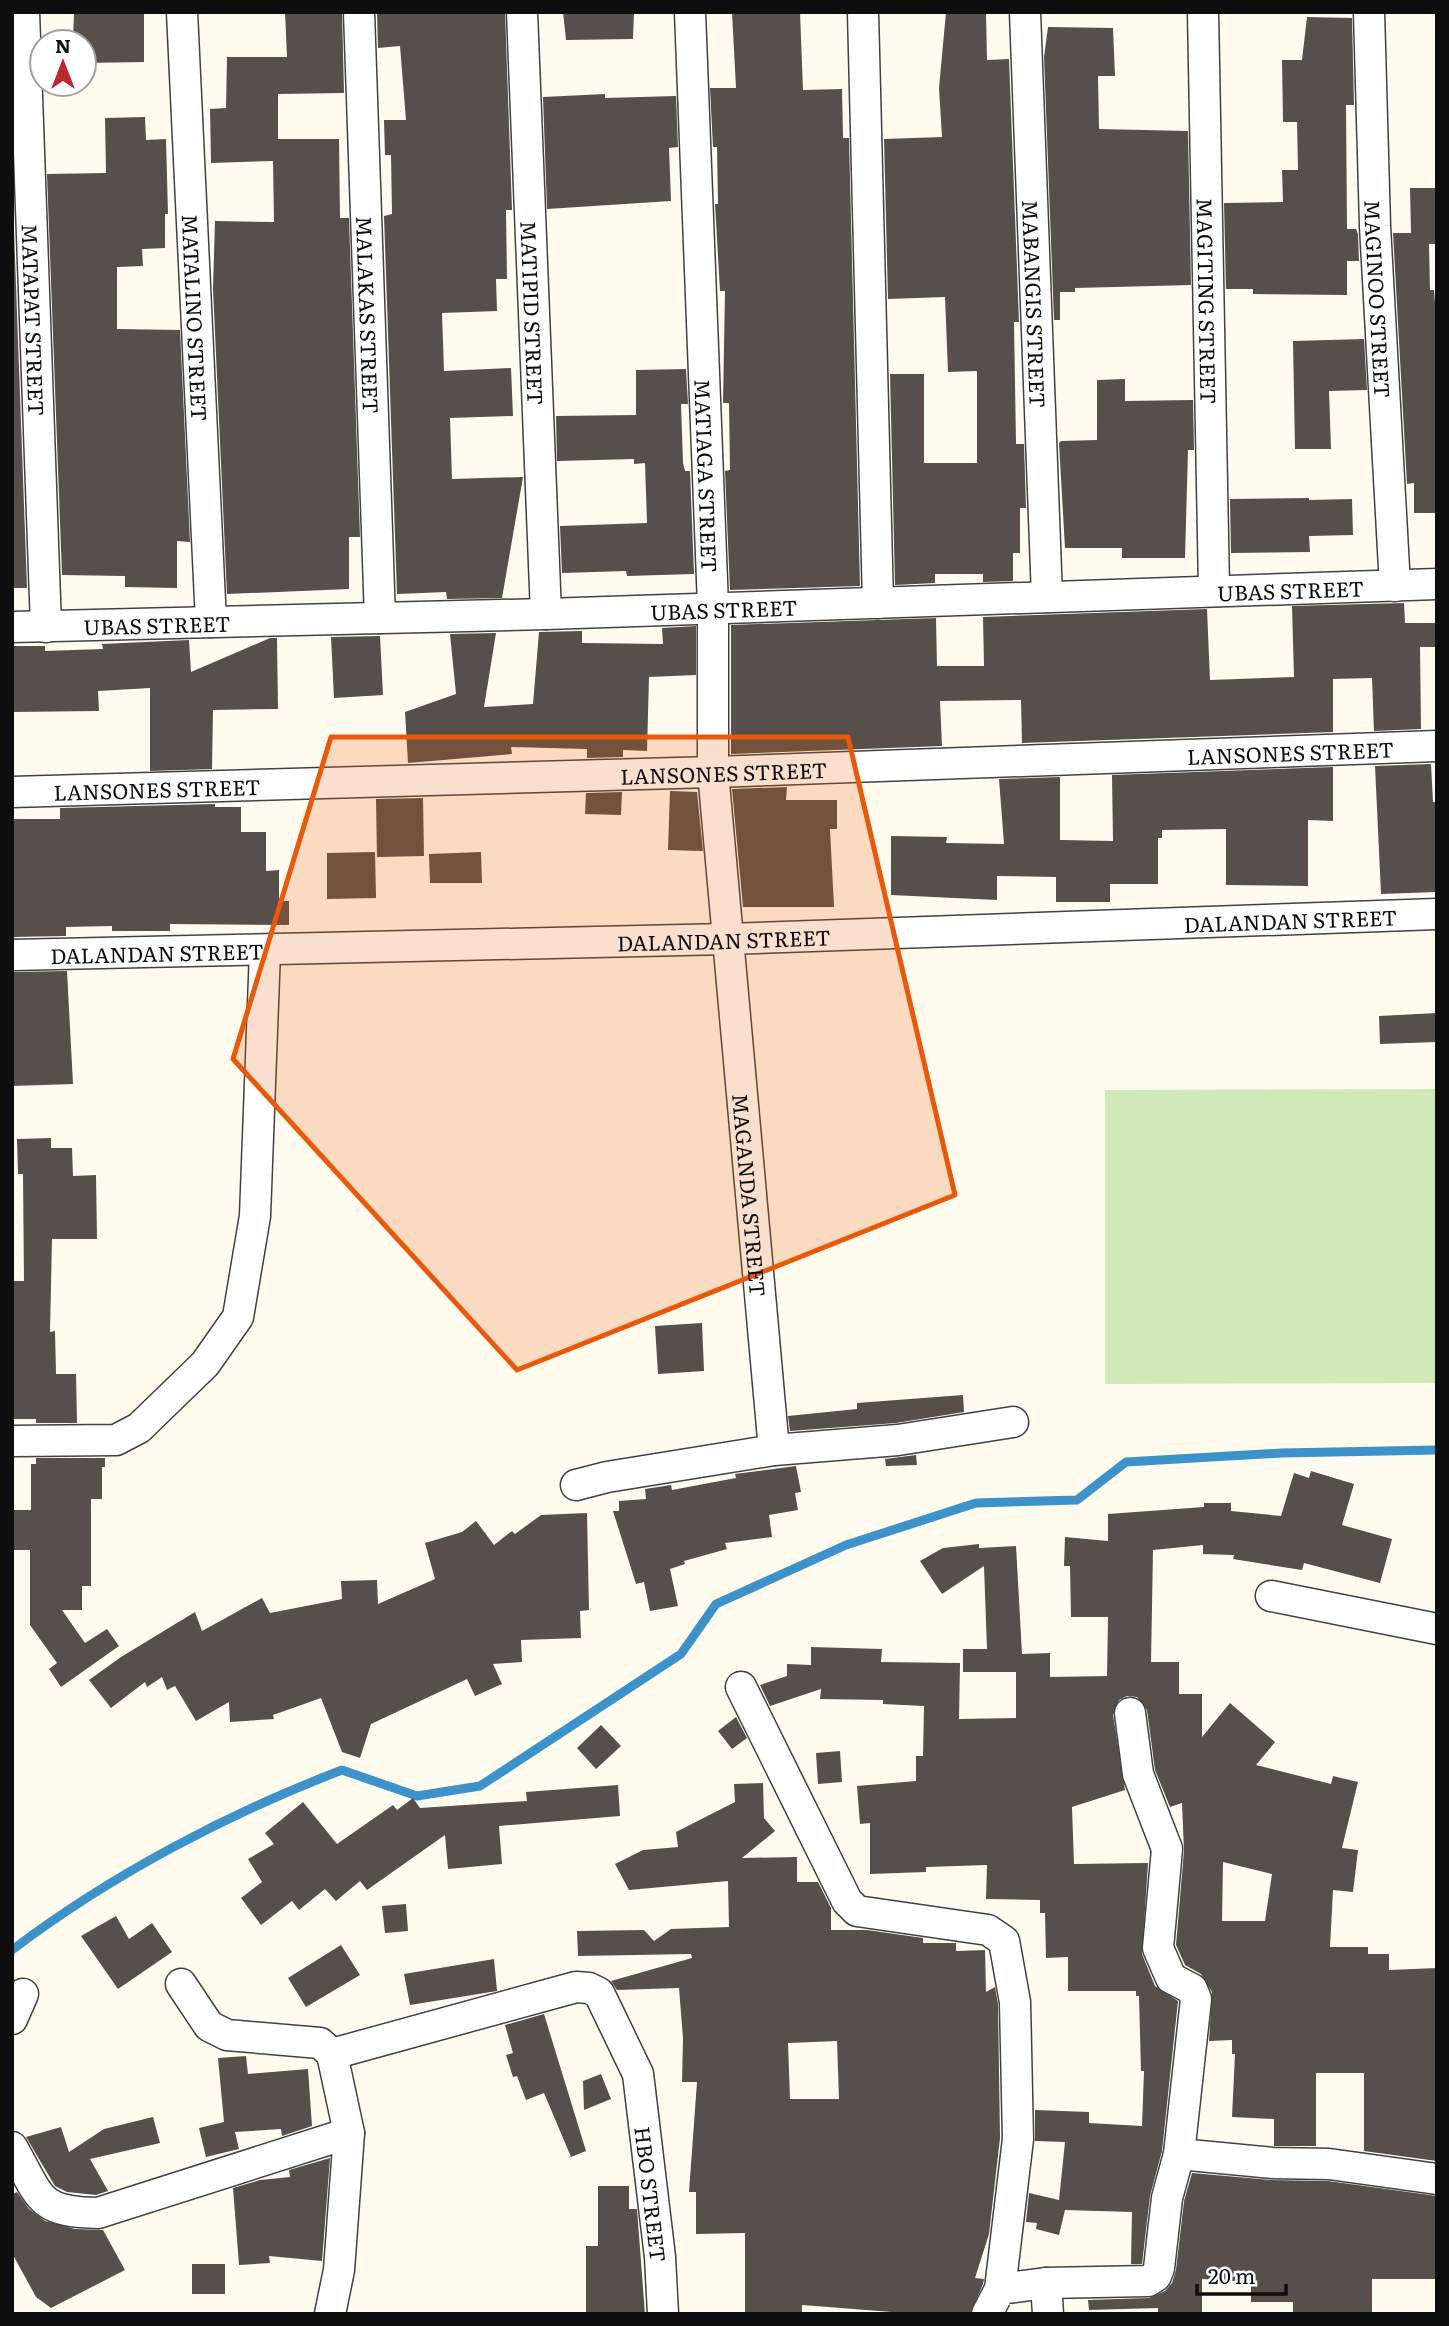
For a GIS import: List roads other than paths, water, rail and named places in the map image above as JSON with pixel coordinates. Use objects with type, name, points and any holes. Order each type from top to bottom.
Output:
[{"type":"street","name":"MATAPAT STREET","points":[[24,12],[46,627]]},
{"type":"street","name":"MATALINO STREET","points":[[182,12],[211,622]]},
{"type":"street","name":"MALAKAS STREET","points":[[359,12],[380,618]]},
{"type":"street","name":"MATIPID STREET","points":[[522,12],[547,614]]},
{"type":"street","name":"MATIAGA STREET","points":[[690,12],[713,606],[713,772],[727,939]]},
{"type":"street","points":[[863,12],[878,603]]},
{"type":"street","name":"MABANGIS STREET","points":[[1025,12],[1047,597]]},
{"type":"street","name":"MAGITING STREET","points":[[1203,12],[1214,589]]},
{"type":"street","name":"MAGINOO STREET","points":[[1369,12],[1375,226],[1395,586]]},
{"type":"street","name":"UBAS STREET","points":[[12,627],[547,614],[1214,589],[1437,584]]},
{"type":"street","name":"LANSONES STREET","points":[[12,792],[713,772],[1437,746]]},
{"type":"street","name":"DALANDAN STREET","points":[[12,955],[727,939],[1437,914]]},
{"type":"street","name":"MAGANDA STREET","points":[[727,939],[774,1450]]},
{"type":"street","points":[[12,1441],[116,1440],[139,1428],[205,1364],[238,1317],[255,1216],[265,951]]},
{"type":"street","points":[[576,1485],[607,1477],[774,1450],[898,1440],[1013,1422]]},
{"type":"street","points":[[1270,1596],[1437,1629]]},
{"type":"street","points":[[741,1687],[852,1906],[858,1911],[988,1930],[1004,1941],[1015,2002],[1018,2139],[994,2301],[1046,2283],[1148,2281],[1156,2276],[1167,2198],[1180,2154],[1196,1992],[1171,1978],[1158,1948],[1167,1849],[1138,1774],[1130,1713]]},
{"type":"street","points":[[181,1984],[209,2026],[227,2035],[320,2043],[332,2054],[349,2133],[339,2270],[330,2314]]},
{"type":"street","name":"HBO STREET","points":[[332,2054],[558,1991],[589,1988],[599,1993],[638,2074],[660,2257],[663,2314]]},
{"type":"street","points":[[12,2147],[44,2201],[67,2213],[98,2214],[349,2133]]},
{"type":"street","points":[[1180,2154],[1273,2163],[1329,2164],[1437,2179]]},
{"type":"street","points":[[1046,2283],[1048,2314]]},
{"type":"waterway","points":[[12,1950],[89,1896],[171,1848],[256,1806],[342,1770],[417,1796],[480,1786],[681,1654],[716,1604],[846,1545],[976,1503],[1077,1500],[1126,1462],[1281,1453],[1437,1450]]}]
